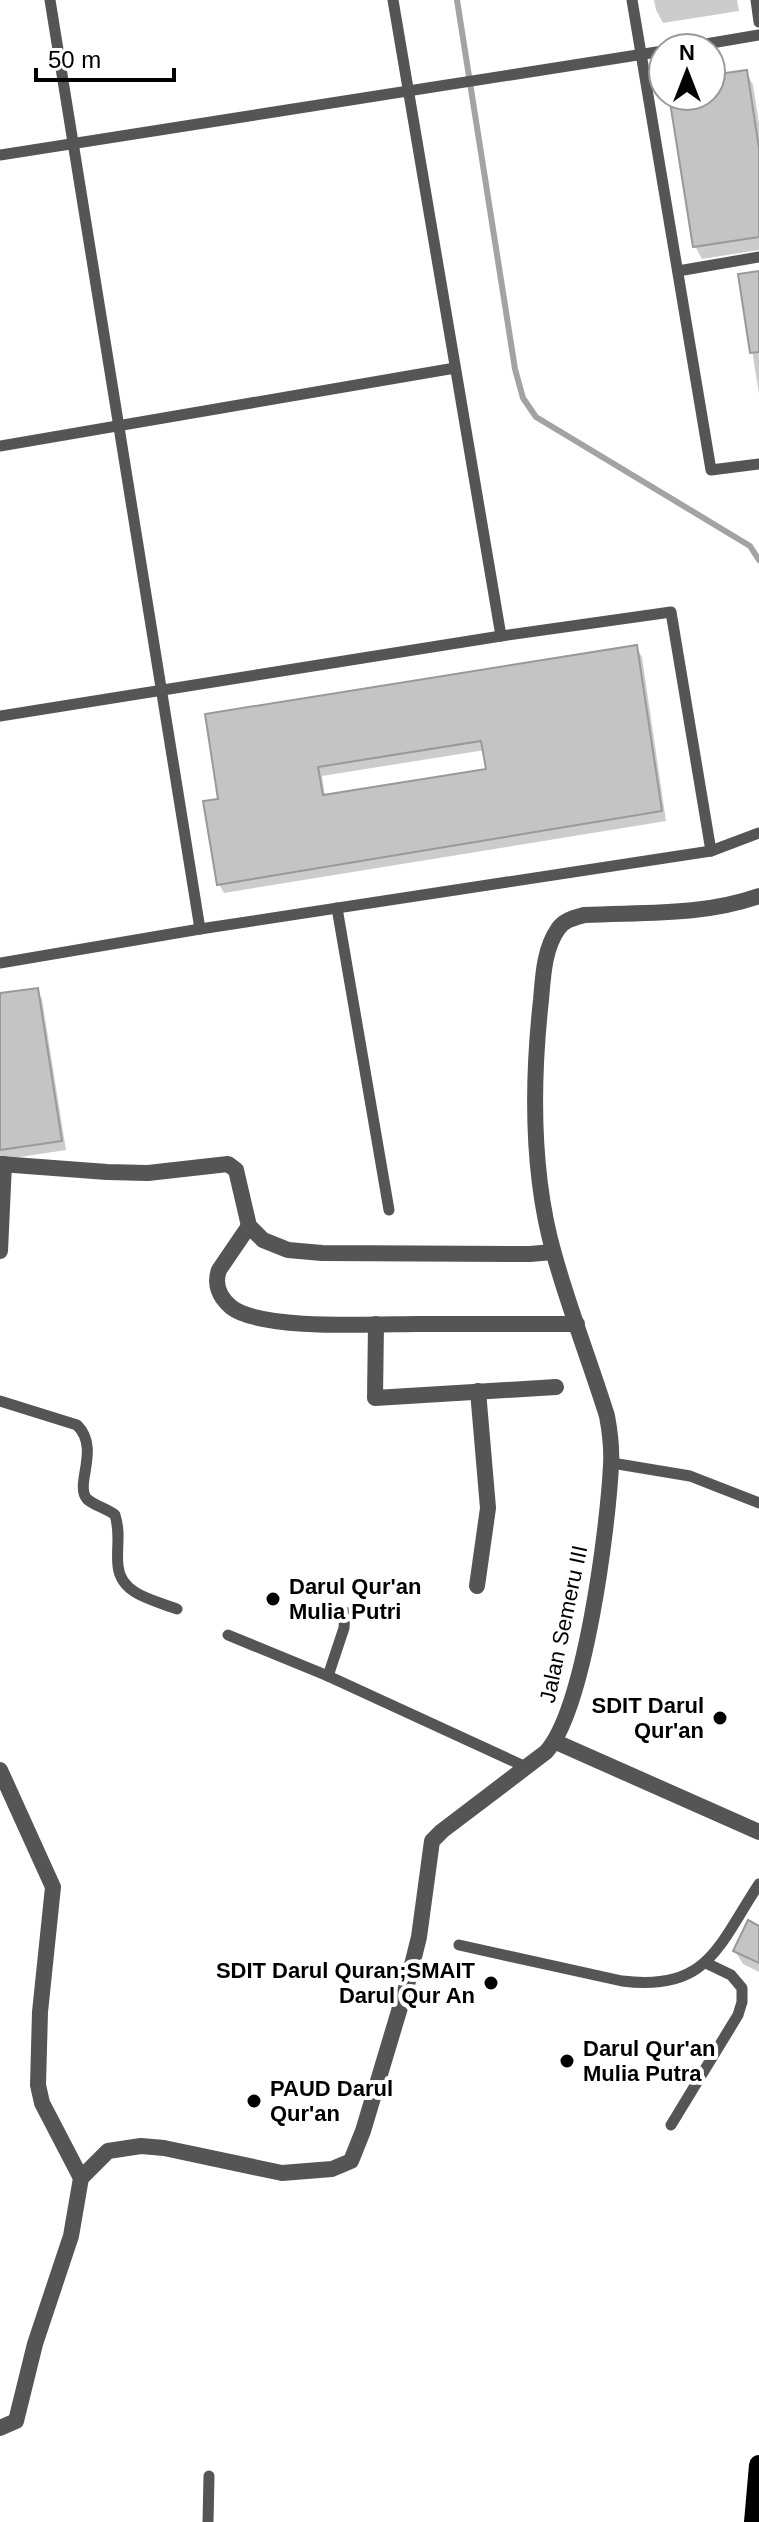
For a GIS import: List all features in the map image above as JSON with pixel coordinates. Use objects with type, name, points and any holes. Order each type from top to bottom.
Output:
[{"type":"main road","points":[[754,2522],[759,2465]]},
{"type":"street","name":"Jalan Semeru III","points":[[81,2178],[108,2151],[141,2146],[282,2173],[332,2169],[351,2161],[408,1981],[419,1937],[432,1841],[556,1742],[569,1709],[595,1601],[612,1463],[607,1416],[553,1252],[541,1181],[536,1108],[544,971],[549,949],[558,928],[569,919],[584,915],[683,913],[734,905],[759,896]]},
{"type":"street","points":[[0,1251],[2,1164],[148,1173],[228,1164],[236,1170],[249,1226],[263,1240],[288,1250],[553,1252]]},
{"type":"street","points":[[249,1226],[216,1277],[220,1294],[231,1307],[271,1320],[317,1325],[577,1324]]},
{"type":"street","points":[[376,1324],[375,1398],[556,1387]]},
{"type":"street","points":[[477,1586],[488,1508],[478,1391]]},
{"type":"street","points":[[556,1742],[759,1832]]},
{"type":"street","points":[[0,1770],[53,1887],[40,2012],[38,2085],[42,2103],[81,2178],[71,2236],[35,2344],[16,2421],[0,2428]]},
{"type":"lane","points":[[50,0],[200,929]]},
{"type":"lane","points":[[393,0],[501,636]]},
{"type":"lane","points":[[632,0],[711,470],[759,464]]},
{"type":"lane","points":[[756,0],[759,22]]},
{"type":"lane","points":[[727,40],[759,35]]},
{"type":"lane","points":[[0,155],[647,54]]},
{"type":"lane","points":[[678,271],[759,257]]},
{"type":"lane","points":[[0,446],[455,368]]},
{"type":"lane","points":[[0,716],[671,612],[711,851]]},
{"type":"lane","points":[[0,963],[200,929],[711,851],[759,833]]},
{"type":"lane","points":[[337,908],[389,1210]]},
{"type":"lane","points":[[0,1401],[77,1425],[84,1431],[89,1446],[84,1491],[87,1499],[115,1515],[120,1531],[118,1567],[123,1581],[130,1591],[177,1609]]},
{"type":"lane","points":[[612,1463],[690,1476],[759,1503]]},
{"type":"lane","points":[[328,1676],[344,1628],[345,1612]]},
{"type":"lane","points":[[228,1635],[328,1676],[526,1767]]},
{"type":"lane","points":[[459,1945],[642,1983],[680,1979],[706,1963],[759,1884]]},
{"type":"lane","points":[[671,2125],[738,2015],[742,2002],[742,1988],[731,1975],[706,1963]]},
{"type":"lane","points":[[208,2522],[209,2476]]},
{"type":"building","points":[[747,70],[759,148],[759,237],[693,247],[672,112],[727,112],[727,73]]},
{"type":"building","points":[[759,271],[759,352],[750,353],[738,274]]},
{"type":"building","points":[[637,645],[662,811],[217,885],[203,801],[218,799],[205,714]],"holes":[[[481,741],[486,769],[323,795],[318,767]]]},
{"type":"building","points":[[38,988],[62,1141],[0,1150],[0,993]]},
{"type":"building","points":[[748,1920],[759,1926],[759,1963],[733,1951]]},
{"type":"waterway","points":[[457,0],[515,369],[523,398],[536,417],[750,546],[759,560]]},
{"type":"place","name":"Darul Qur'an Mulia Putri","points":[[273,1599]]},
{"type":"place","name":"SDIT Darul Qur'an","points":[[720,1718]]},
{"type":"place","name":"SDIT Darul Quran;SMAIT Darul Qur An","points":[[491,1983]]},
{"type":"place","name":"Darul Qur'an Mulia Putra","points":[[567,2061]]},
{"type":"place","name":"PAUD Darul Qur'an","points":[[254,2101]]}]
